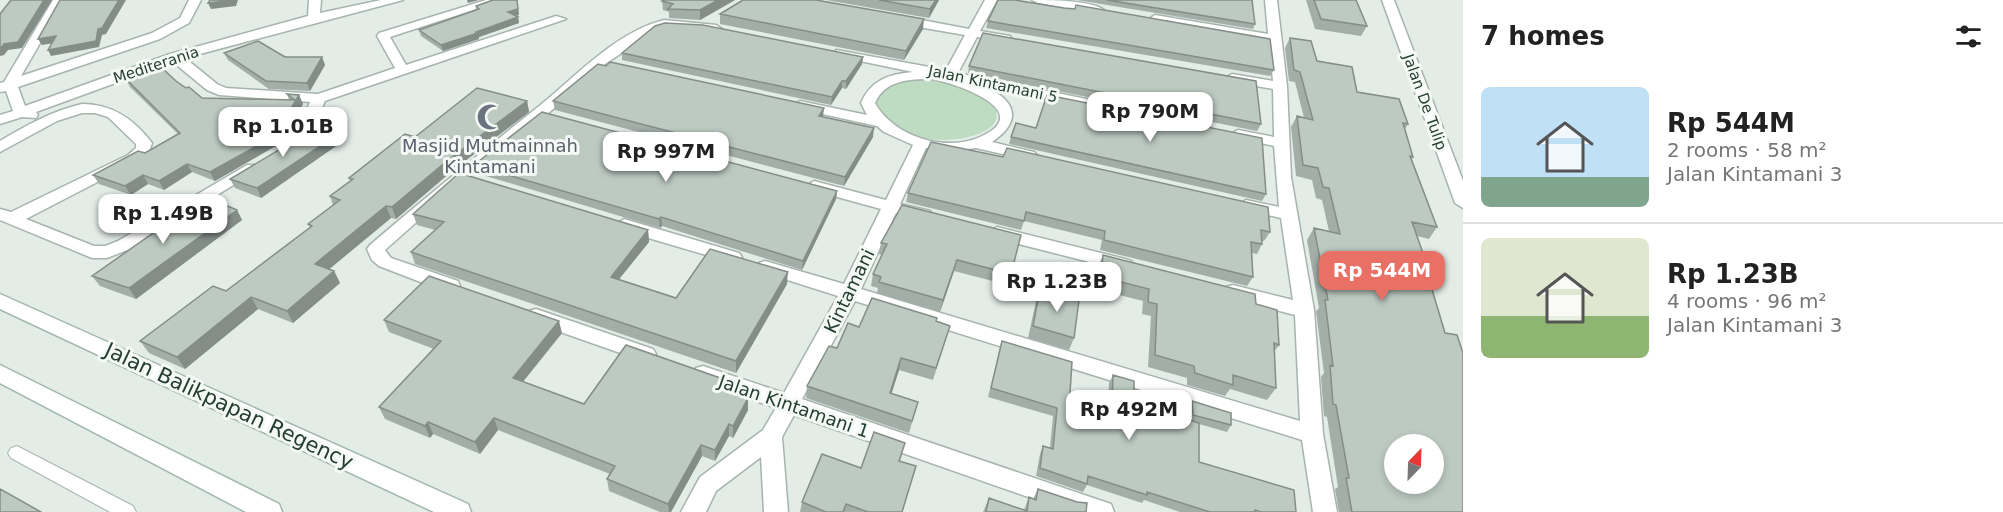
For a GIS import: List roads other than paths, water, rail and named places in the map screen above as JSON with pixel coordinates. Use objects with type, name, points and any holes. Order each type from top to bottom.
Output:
[{"type":"street","points":[[5,86],[59,0]]},
{"type":"street","points":[[5,86],[134,45],[170,30],[185,20],[195,0]]},
{"type":"street","points":[[314,18],[315,0]]},
{"type":"street","name":"Mediterania","points":[[0,120],[175,57],[314,18],[397,0]]},
{"type":"street","points":[[403,70],[383,36],[498,0]]},
{"type":"street","points":[[949,76],[991,0]]},
{"type":"street","points":[[1038,0],[1106,11]]},
{"type":"street","name":"Jalan De Tulip","points":[[1388,0],[1463,203]]},
{"type":"street","points":[[1265,1],[1276,39],[1283,177],[1304,310],[1312,434],[1325,512]]},
{"type":"street","points":[[703,26],[721,16]]},
{"type":"street","points":[[882,16],[1017,41]]},
{"type":"street","points":[[1140,17],[1276,39]]},
{"type":"street","points":[[175,57],[212,87],[224,92],[319,98],[560,19]]},
{"type":"street","points":[[475,294],[385,262],[378,256],[376,249],[459,176],[540,113],[600,61],[651,28],[664,24],[703,26],[727,31]]},
{"type":"street","name":"Jalan Kintamani 5","points":[[832,52],[1133,113]]},
{"type":"street","points":[[600,61],[623,66]]},
{"type":"street","points":[[784,101],[877,122],[903,138],[921,143],[958,146],[975,143],[999,131],[1005,122],[1005,113],[992,95],[980,87],[949,76],[908,76],[887,81],[877,87],[868,103],[877,122]]},
{"type":"street","points":[[1223,76],[1280,87]]},
{"type":"street","points":[[5,86],[20,111],[47,120]]},
{"type":"street","points":[[6,216],[93,252],[107,252],[124,245],[303,136],[319,98]]},
{"type":"street","points":[[0,147],[47,120],[79,110],[109,112],[144,143],[144,150],[133,158],[6,216]]},
{"type":"street","points":[[540,113],[562,119]]},
{"type":"street","points":[[1225,132],[1283,143]]},
{"type":"street","name":"Kintamani","points":[[771,437],[791,405],[850,292],[921,143]]},
{"type":"street","points":[[975,143],[1046,159]]},
{"type":"street","points":[[459,176],[482,183]]},
{"type":"street","points":[[800,182],[936,218]]},
{"type":"street","points":[[1232,202],[1290,215]]},
{"type":"street","points":[[608,220],[1312,434]]},
{"type":"street","points":[[982,229],[1143,269]]},
{"type":"street","points":[[1212,287],[1304,310]]},
{"type":"street","name":"Jalan Balikpapan Regency","points":[[0,301],[459,512]]},
{"type":"street","name":"Jalan Kintamani 1","points":[[520,310],[1102,512]]},
{"type":"street","points":[[0,373],[270,512]]},
{"type":"street","points":[[693,512],[708,484],[771,437]]},
{"type":"street","points":[[771,437],[776,512]]},
{"type":"lane","points":[[17,453],[127,512]]},
{"type":"place","name":"Masjid Mutmainnah Kintamani","points":[[490,117]]}]
